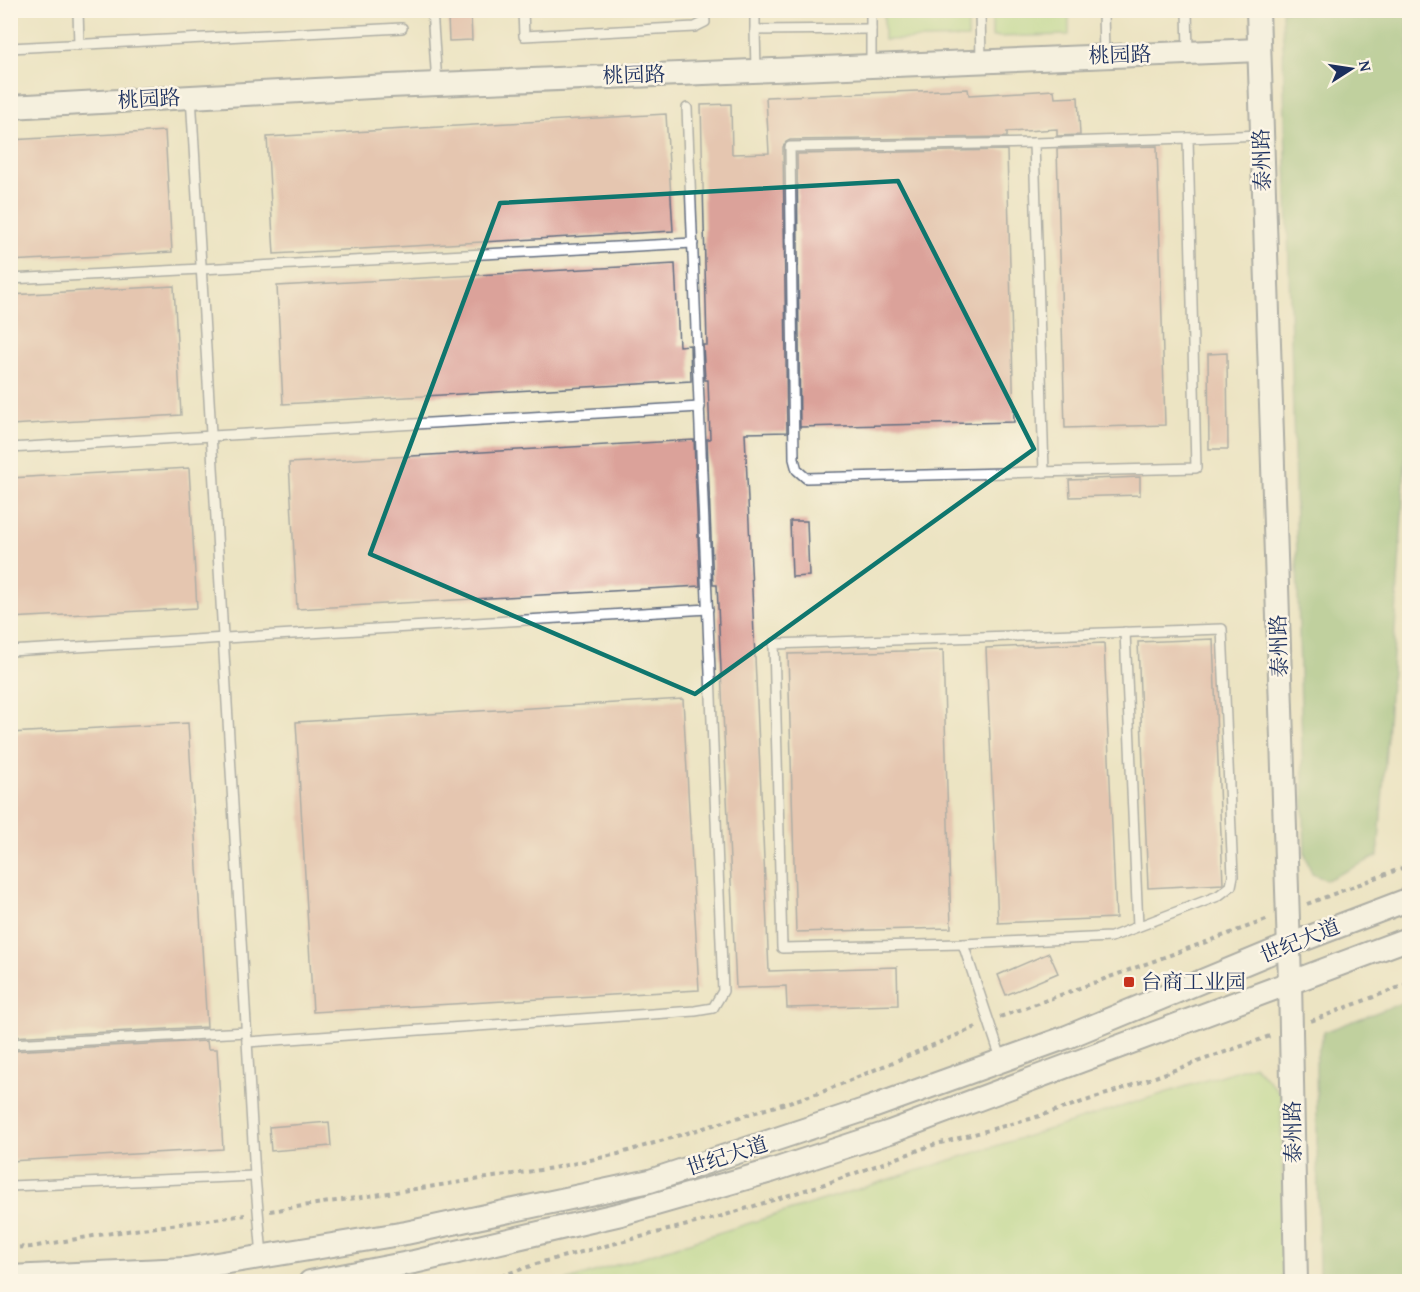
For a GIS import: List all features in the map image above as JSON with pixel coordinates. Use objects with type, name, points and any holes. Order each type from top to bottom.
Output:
[{"type":"street","name":"泰州路","points":[[1258,10],[1289,945],[1296,1281]]},
{"type":"street","name":"桃园路","points":[[10,106],[436,84],[1259,50]]},
{"type":"street","name":"世纪大道","points":[[309,1281],[414,1262],[621,1214],[771,1172],[1002,1061],[1067,1037],[1289,945],[1410,899]]},
{"type":"street","name":"世纪大道","points":[[10,1277],[186,1269],[406,1233],[650,1181],[878,1121],[1410,938]]},
{"type":"lane","points":[[78,10],[79,45]]},
{"type":"lane","points":[[432,10],[436,84]]},
{"type":"lane","points":[[523,10],[525,36],[695,27],[705,22],[704,10]]},
{"type":"lane","points":[[755,10],[756,70]]},
{"type":"lane","points":[[871,10],[871,66]]},
{"type":"lane","points":[[980,10],[981,61]]},
{"type":"lane","points":[[1103,10],[1104,55]]},
{"type":"lane","points":[[1187,10],[1188,52]]},
{"type":"lane","points":[[10,48],[402,28]]},
{"type":"lane","points":[[755,30],[871,29]]},
{"type":"lane","points":[[191,96],[255,1176],[262,1256]]},
{"type":"lane","points":[[10,1044],[247,1037],[695,1011],[713,1008],[723,991],[687,108]]},
{"type":"lane","points":[[1188,138],[1196,468],[806,478],[797,470],[794,459],[790,147],[1034,143],[1261,135]]},
{"type":"lane","points":[[1034,143],[1044,472]]},
{"type":"lane","points":[[10,279],[693,243]]},
{"type":"lane","points":[[10,448],[700,406]]},
{"type":"lane","points":[[10,651],[708,609]]},
{"type":"lane","points":[[1222,629],[1233,876],[1231,886],[1218,896],[1138,926],[1111,937],[963,944],[782,948],[774,644],[1222,629]]},
{"type":"lane","points":[[1125,632],[1138,926]]},
{"type":"lane","points":[[963,944],[1002,1061]]},
{"type":"lane","points":[[10,1186],[255,1176]]},
{"type":"path","points":[[10,1248],[31,1247],[105,1234],[541,1170],[618,1154],[822,1092],[989,1022],[1410,865]]},
{"type":"path","points":[[484,1281],[542,1262],[719,1217],[831,1182],[933,1145],[1030,1119],[1291,1028],[1410,983]]},
{"type":"highlighted area","points":[[898,181],[1034,449],[695,694],[370,554],[500,203]]},
{"type":"green space","points":[[884,11],[968,11],[968,38],[884,40]]},
{"type":"green space","points":[[992,11],[1069,11],[1069,35],[992,37]]},
{"type":"green space","points":[[1282,11],[1408,11],[1409,401],[1378,856],[1327,880],[1312,874],[1305,855]]},
{"type":"green space","points":[[1409,1000],[1409,1281],[1319,1281],[1316,1059],[1324,1032]]},
{"type":"green space","points":[[1254,1065],[1281,1094],[1284,1281],[562,1282]]},
{"type":"building","points":[[471,16],[472,40],[449,41],[448,17]]},
{"type":"building","points":[[968,89],[969,95],[1054,90],[1055,98],[1078,97],[1080,135],[1057,136],[1057,129],[1007,132],[1007,137],[790,140],[783,147],[787,432],[745,433],[769,971],[897,967],[898,1005],[787,1008],[786,986],[736,988],[717,585],[713,585],[707,439],[710,439],[708,380],[705,380],[703,345],[707,345],[701,105],[731,104],[732,154],[769,153],[766,97]]},
{"type":"building","points":[[666,114],[673,231],[274,254],[267,137]]},
{"type":"building","points":[[165,131],[172,252],[10,261],[10,140]]},
{"type":"building","points":[[1157,146],[1165,425],[1065,428],[1057,149]]},
{"type":"building","points":[[1007,150],[1014,422],[800,427],[797,154]]},
{"type":"building","points":[[675,264],[679,346],[690,345],[691,381],[283,404],[277,286]]},
{"type":"building","points":[[174,286],[181,415],[10,425],[10,295]]},
{"type":"building","points":[[1227,353],[1228,449],[1209,449],[1208,354]]},
{"type":"building","points":[[694,440],[700,586],[297,609],[289,463]]},
{"type":"building","points":[[189,468],[197,608],[10,618],[10,478]]},
{"type":"building","points":[[1140,477],[1140,495],[1070,497],[1069,480]]},
{"type":"building","points":[[790,521],[807,521],[809,576],[792,577]]},
{"type":"building","points":[[1213,639],[1223,884],[1148,888],[1138,642]]},
{"type":"building","points":[[1104,643],[1116,918],[998,923],[986,648]]},
{"type":"building","points":[[943,650],[951,928],[796,932],[788,654]]},
{"type":"building","points":[[683,699],[699,990],[313,1012],[296,722]]},
{"type":"building","points":[[188,723],[207,1027],[10,1037],[10,733]]},
{"type":"building","points":[[1049,953],[1058,973],[1006,995],[998,975]]},
{"type":"building","points":[[207,1041],[208,1049],[217,1049],[223,1149],[10,1161],[10,1051]]},
{"type":"building","points":[[329,1122],[331,1146],[271,1151],[269,1127]]},
{"type":"place","name":"台商工业园","points":[[1129,982]]}]
